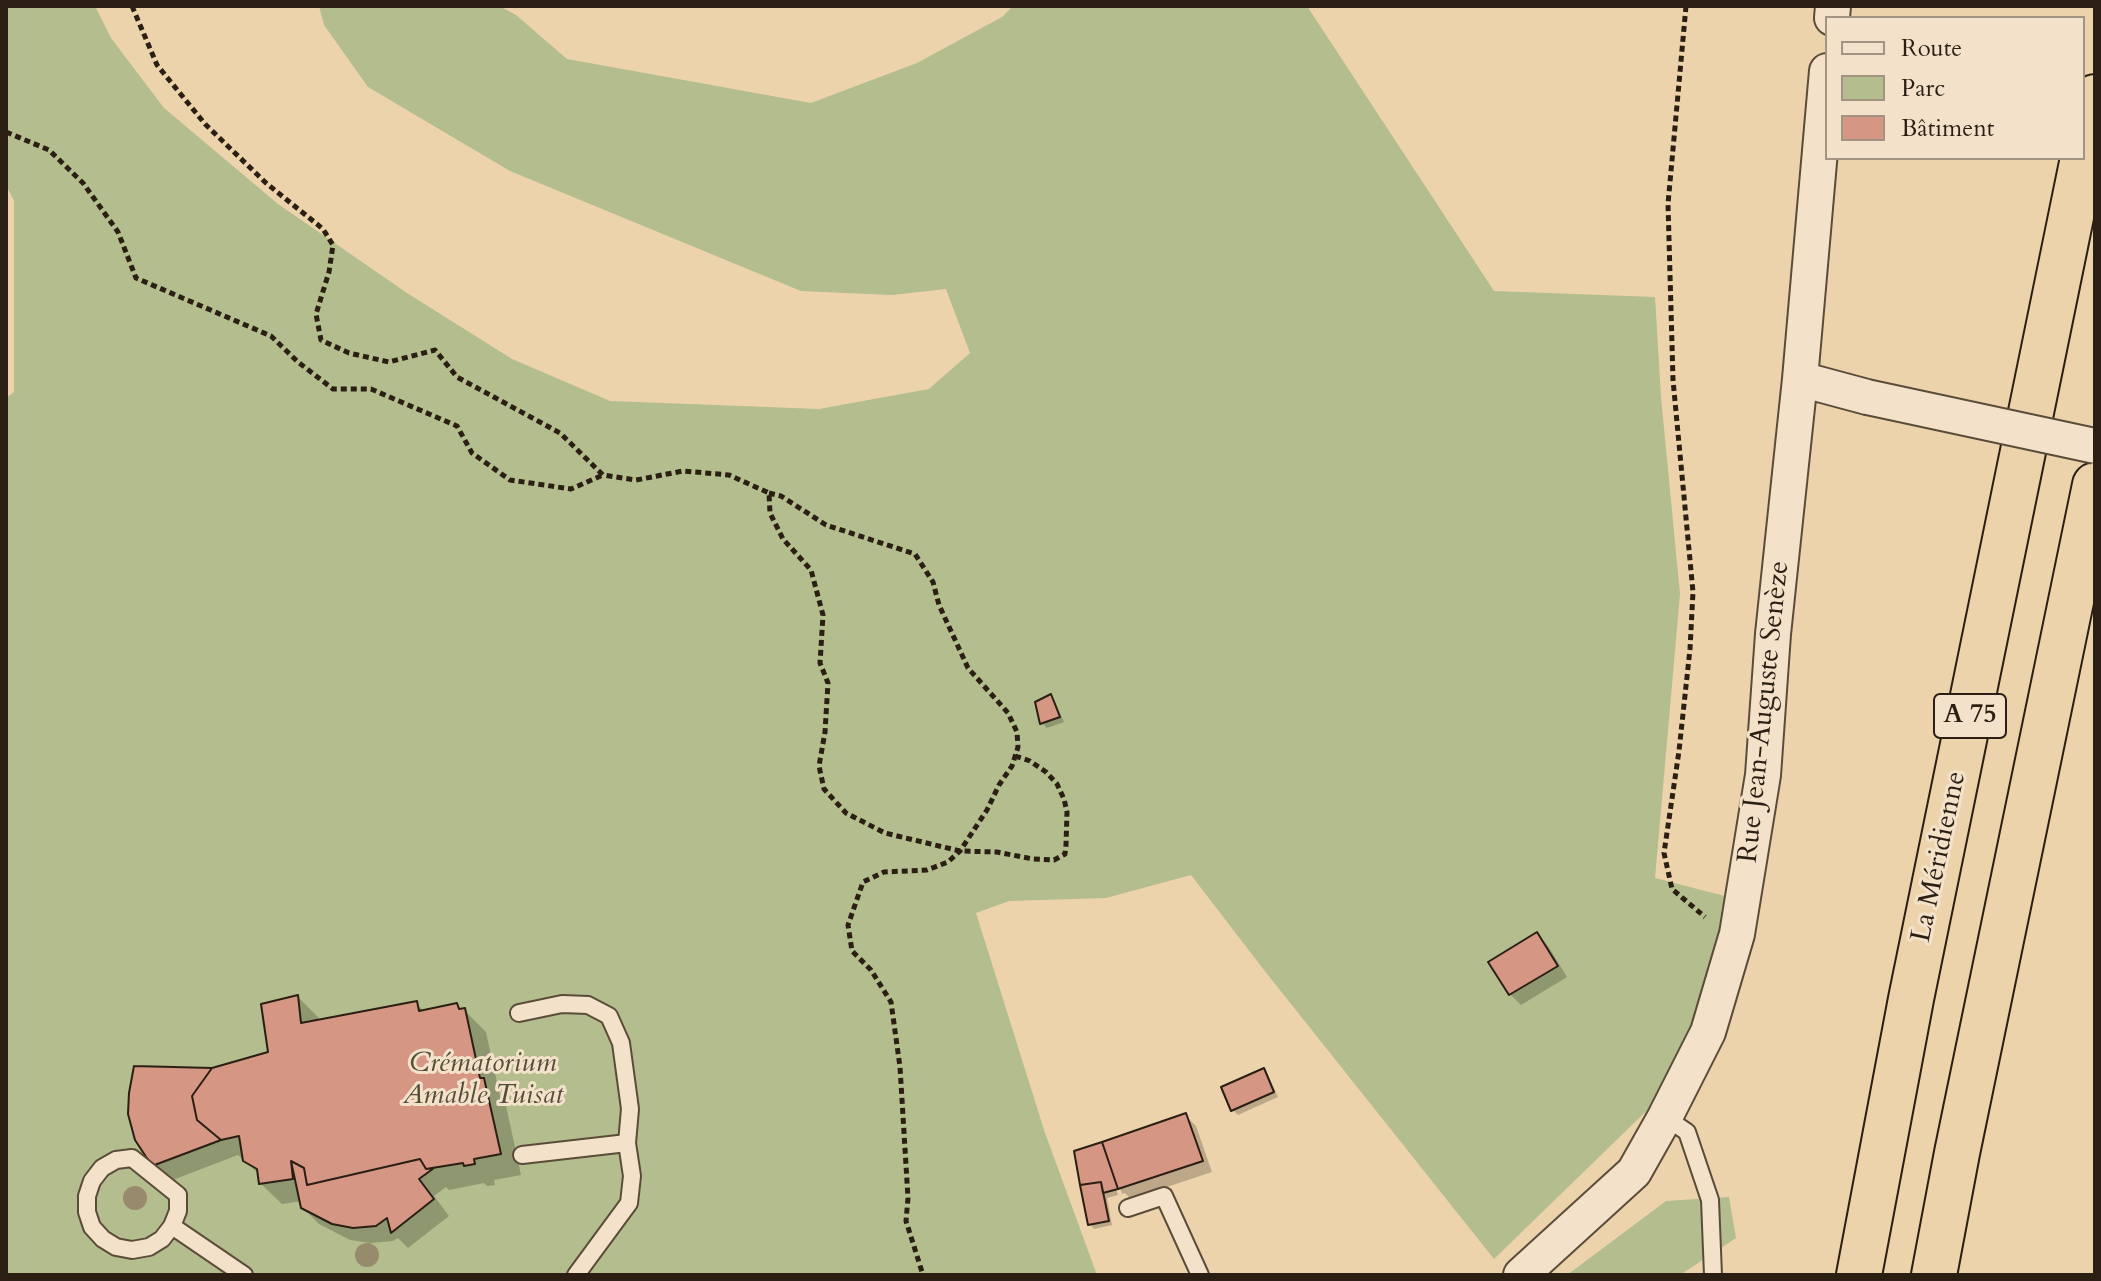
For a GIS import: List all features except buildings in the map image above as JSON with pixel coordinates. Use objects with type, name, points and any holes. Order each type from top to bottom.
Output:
[{"type":"highway","name":"La Méridienne","points":[[2085,147],[2095,97]]},
{"type":"highway","name":"La Méridienne","points":[[1859,1275],[1911,999],[2082,160]]},
{"type":"highway","name":"A 75","points":[[1934,1275],[2095,485]]},
{"type":"highway","points":[[2073,591],[2095,522]]},
{"type":"street","name":"Rue Jean-Auguste Senèze","points":[[1521,1275],[1634,1172],[1708,1032],[1737,934],[1763,775],[1773,634],[1800,379],[1825,94]]},
{"type":"street","points":[[1800,379],[1867,397],[2095,446]]},
{"type":"lane","points":[[519,1013],[562,1004],[588,1005],[609,1016],[621,1043],[630,1109],[627,1143],[632,1176],[629,1203],[576,1275]]},
{"type":"lane","points":[[1665,1117],[1687,1132],[1710,1200],[1713,1275]]},
{"type":"lane","points":[[522,1155],[627,1143]]},
{"type":"lane","points":[[132,1158],[178,1195],[178,1211],[172,1226],[162,1239],[149,1247],[132,1250],[116,1247],[92,1227],[87,1212],[87,1196],[92,1181],[102,1168],[116,1160],[132,1158]]},
{"type":"lane","points":[[1128,1208],[1164,1196],[1200,1275]]},
{"type":"lane","points":[[172,1226],[244,1275]]},
{"type":"path","points":[[132,6],[157,65],[205,124],[266,183],[323,229],[333,245],[329,272],[316,314],[321,340],[349,353],[389,362],[435,350],[457,377],[560,433],[603,475]]},
{"type":"path","points":[[1686,6],[1668,204],[1673,380],[1693,592],[1679,751],[1664,853],[1672,889],[1702,915],[1737,934]]},
{"type":"path","points":[[6,132],[49,150],[83,183],[118,232],[136,278],[271,336],[333,389],[371,389],[457,426],[472,453],[510,480],[571,489],[603,475],[636,480],[683,471],[729,475],[781,496],[826,525],[915,554],[933,582],[939,605],[968,668],[1008,713],[1017,732],[1018,747],[1012,766],[960,851],[948,862],[927,870],[884,872],[863,882],[848,925],[852,951],[871,970],[891,1002],[900,1067],[908,1198],[906,1221],[923,1275]]},
{"type":"path","points":[[769,493],[770,513],[783,539],[811,570],[823,615],[820,663],[828,683],[819,766],[824,789],[846,813],[885,833],[960,851],[997,852],[1054,860],[1065,854],[1067,812],[1057,784],[1038,767],[1015,756]]},
{"type":"green space","name":"Crématorium Amable Tuisat","points":[[6,6],[95,6],[111,38],[164,108],[278,204],[407,293],[512,359],[610,401],[819,409],[929,389],[970,353],[946,289],[892,295],[801,291],[510,171],[368,87],[324,25],[319,6],[499,6],[516,15],[567,59],[811,103],[917,63],[1002,17],[1013,6],[1307,6],[1494,291],[1655,297],[1661,397],[1680,594],[1655,878],[1744,901],[1668,1090],[1494,1259],[1191,875],[1106,898],[1009,901],[976,913],[1045,1133],[1097,1275],[6,1275],[6,398],[14,392],[14,201],[6,185]]},
{"type":"green space","points":[[1729,1197],[1736,1238],[1680,1275],[1567,1275],[1666,1201]]}]
